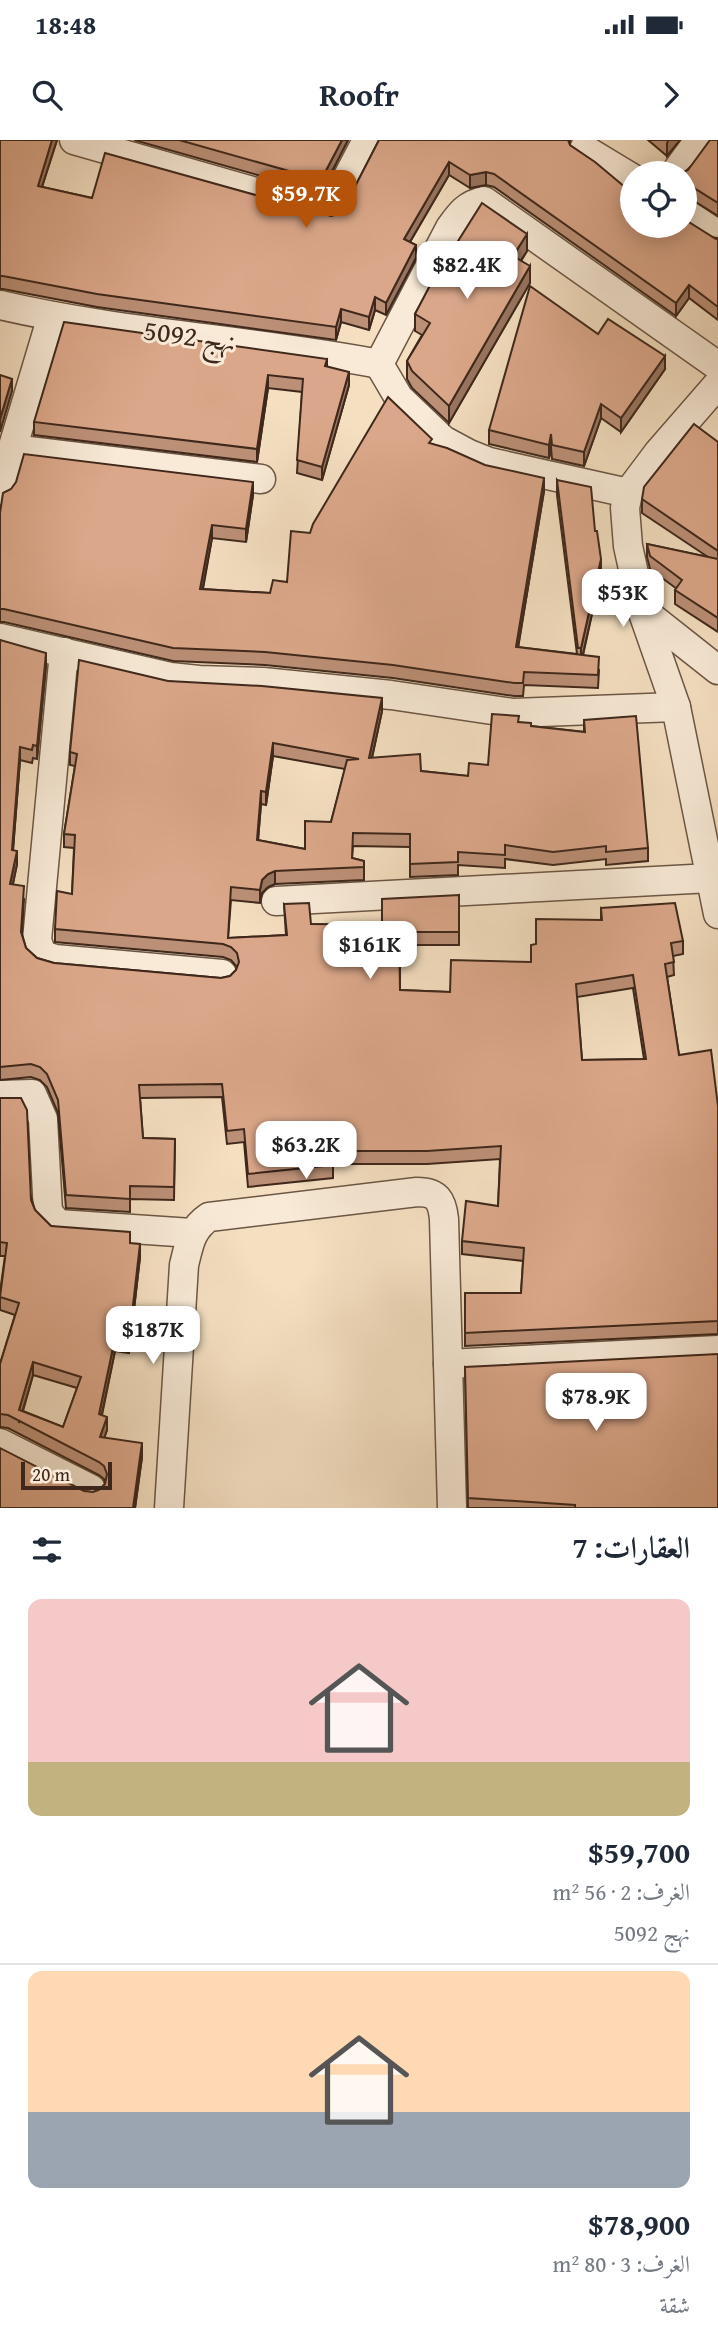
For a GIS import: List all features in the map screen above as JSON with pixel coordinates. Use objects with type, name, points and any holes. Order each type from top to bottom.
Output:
[{"type":"street","points":[[74,140],[329,213],[367,140]]},
{"type":"street","points":[[683,161],[699,140]]},
{"type":"street","points":[[584,149],[620,171]]},
{"type":"street","points":[[628,493],[469,454],[443,440],[399,398],[379,364],[461,212],[484,201],[718,366]]},
{"type":"street","points":[[697,221],[718,235]]},
{"type":"street","name":"نهج 5092","points":[[0,305],[52,316],[239,341],[379,364]]},
{"type":"street","points":[[0,490],[52,316]]},
{"type":"street","points":[[718,384],[658,453],[628,493],[625,527],[642,610],[676,707],[718,914]]},
{"type":"street","points":[[12,449],[261,479]]},
{"type":"street","points":[[642,610],[718,670]]},
{"type":"street","points":[[0,638],[170,677],[263,682],[391,695],[513,713],[676,707]]},
{"type":"street","points":[[64,652],[37,940],[42,955],[55,959],[222,974]]},
{"type":"street","points":[[276,901],[711,878]]},
{"type":"street","points":[[0,1095],[32,1094],[43,1119],[48,1212],[58,1224],[192,1233]]},
{"type":"street","points":[[169,1508],[184,1265],[192,1233],[199,1224],[209,1217],[417,1192],[428,1192],[438,1197],[444,1219],[452,1508]]},
{"type":"street","points":[[448,1364],[718,1350]]},
{"type":"street","points":[[0,1443],[91,1489]]},
{"type":"building","points":[[0,140],[52,140],[38,186],[92,198],[105,153],[331,216],[344,208],[379,140],[568,140],[570,145],[620,183],[620,238],[697,238],[697,227],[718,238],[718,307],[689,285],[676,303],[494,174],[486,172],[470,175],[449,162],[404,239],[416,245],[386,303],[375,297],[369,317],[341,309],[336,327],[97,294],[0,276]]},
{"type":"building","points":[[179,140],[342,140],[321,180]]},
{"type":"building","points":[[710,140],[718,140],[718,203],[697,190],[697,161],[695,161]]},
{"type":"building","points":[[482,203],[527,234],[513,256],[530,266],[449,406],[412,371],[407,361],[430,323],[415,314],[446,255],[448,257]]},
{"type":"building","points":[[530,286],[598,334],[608,319],[665,356],[621,418],[601,404],[584,452],[552,445],[551,434],[549,445],[489,430]]},
{"type":"building","points":[[64,322],[327,359],[325,366],[349,372],[322,467],[297,460],[303,379],[268,375],[257,449],[34,422]]},
{"type":"building","points":[[0,375],[12,379],[0,419]]},
{"type":"building","points":[[388,397],[432,439],[429,443],[485,465],[544,478],[516,647],[599,657],[598,675],[524,672],[523,683],[514,683],[393,665],[265,652],[173,648],[0,609],[0,513],[3,493],[11,489],[16,482],[24,454],[253,482],[246,529],[212,525],[200,589],[270,593],[273,580],[287,582],[291,531],[310,533]]},
{"type":"building","points":[[694,424],[718,442],[718,551],[642,499],[644,487]]},
{"type":"building","points":[[557,480],[591,487],[601,559],[581,648],[578,648]]},
{"type":"building","points":[[647,544],[718,559],[718,618],[675,590],[682,580],[650,556]]},
{"type":"building","points":[[0,640],[46,653],[37,746],[33,745],[32,750],[20,747],[12,850],[17,851],[10,884],[24,886],[21,932],[26,948],[37,958],[54,963],[221,978],[230,976],[239,962],[237,953],[223,944],[55,929],[57,891],[72,894],[75,835],[64,834],[77,754],[70,752],[79,660],[168,681],[262,686],[382,698],[369,758],[420,754],[421,771],[468,776],[469,763],[488,765],[492,714],[519,716],[518,722],[531,723],[531,726],[585,732],[584,720],[636,716],[648,848],[606,852],[606,846],[553,852],[505,845],[505,855],[458,852],[458,862],[410,864],[410,834],[353,833],[352,858],[364,861],[364,867],[275,871],[262,880],[260,890],[231,887],[228,938],[287,935],[284,904],[309,903],[311,924],[382,925],[382,899],[459,895],[459,932],[399,932],[400,990],[450,992],[451,960],[531,962],[531,945],[536,944],[536,919],[602,920],[601,908],[675,903],[683,941],[671,943],[674,962],[665,964],[679,1055],[711,1050],[718,1106],[718,1321],[465,1333],[465,1293],[521,1293],[524,1248],[462,1241],[466,1201],[498,1206],[501,1146],[427,1151],[331,1151],[333,1165],[248,1174],[244,1129],[227,1131],[222,1084],[139,1085],[143,1138],[175,1139],[174,1187],[130,1186],[130,1199],[66,1195],[58,1100],[47,1074],[40,1067],[31,1064],[0,1067]],"holes":[[[273,743],[359,759],[347,760],[331,822],[305,821],[305,849],[257,840],[261,791],[266,792]],[[633,975],[646,1059],[582,1060],[576,984]]]},
{"type":"building","points":[[0,1098],[21,1098],[27,1110],[31,1200],[35,1210],[51,1226],[130,1232],[130,1243],[140,1244],[129,1340],[115,1338],[99,1414],[107,1417],[100,1437],[142,1443],[133,1508],[0,1508],[0,1448],[84,1491],[99,1490],[105,1484],[107,1474],[99,1462],[8,1415],[0,1414],[0,1364],[19,1303],[0,1297],[7,1243],[0,1242]],"holes":[[[33,1362],[81,1377],[63,1427],[19,1410]]]},
{"type":"building","points":[[718,1354],[718,1508],[575,1508],[575,1505],[468,1498],[465,1367]]}]
